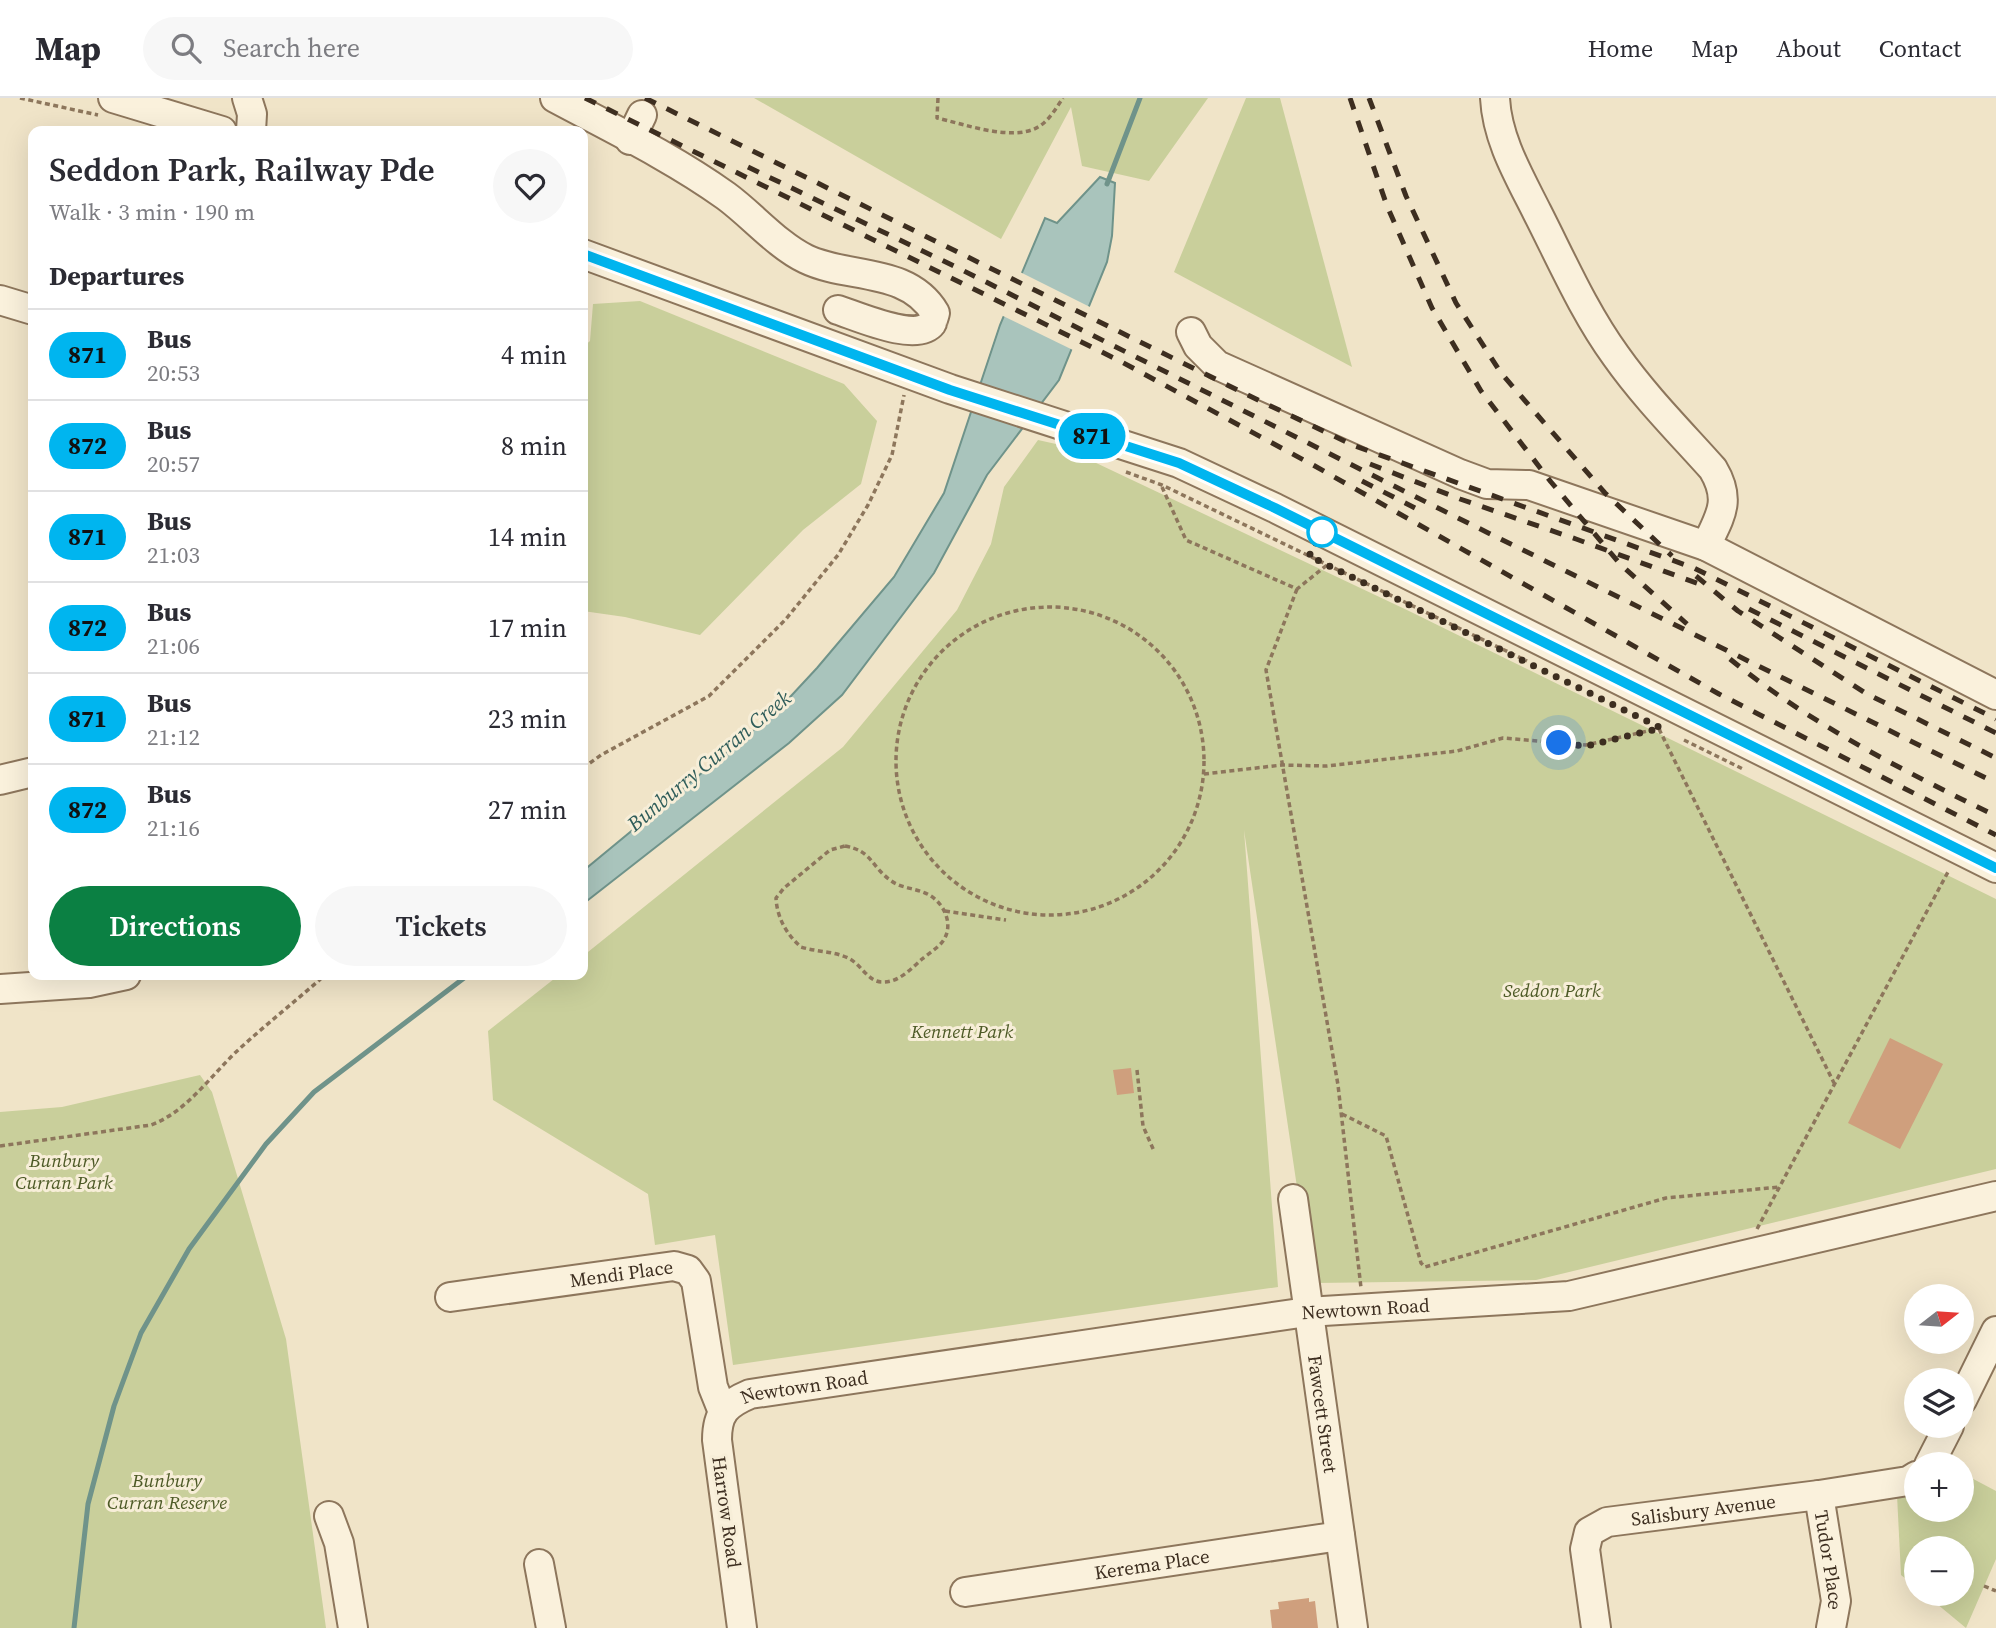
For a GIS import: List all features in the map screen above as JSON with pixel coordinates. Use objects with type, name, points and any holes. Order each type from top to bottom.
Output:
[{"type":"street","points":[[247,98],[251,126]]},
{"type":"street","points":[[555,98],[636,127],[686,169],[729,198],[805,259],[897,283],[922,296],[935,313],[932,323],[924,329],[906,331],[838,310]]},
{"type":"street","points":[[1495,98],[1503,139],[1514,166],[1593,322],[1632,379],[1721,481],[1724,508],[1706,546]]},
{"type":"street","points":[[107,107],[198,126]]},
{"type":"street","points":[[588,256],[950,390],[1179,463],[1275,508],[1996,868]]},
{"type":"street","points":[[0,300],[28,308]]},
{"type":"street","points":[[875,361],[882,324]]},
{"type":"street","points":[[1191,332],[1198,346],[1217,365],[1487,484],[1529,485],[1706,546],[1996,695]]},
{"type":"street","points":[[0,780],[28,773]]},
{"type":"street","points":[[0,989],[103,980]]},
{"type":"street","name":"Newtown Road","points":[[728,1407],[750,1394],[1307,1312],[1569,1296],[1996,1196]]},
{"type":"street","name":"Fawcett Street","points":[[1293,1199],[1353,1628]]},
{"type":"street","name":"Mendi Place","points":[[450,1297],[674,1266],[688,1270],[696,1281],[713,1387],[728,1407]]},
{"type":"street","points":[[1974,1376],[1996,1331]]},
{"type":"street","name":"Harrow Road","points":[[728,1407],[717,1422],[717,1440],[742,1628]]},
{"type":"street","name":"Salisbury Avenue","points":[[1596,1628],[1585,1549],[1589,1532],[1607,1522],[1819,1495],[1904,1481]]},
{"type":"street","name":"Tudor Place","points":[[1819,1495],[1836,1601],[1831,1628]]},
{"type":"street","points":[[329,1516],[339,1543],[354,1628]]},
{"type":"street","name":"Kerema Place","points":[[965,1592],[1340,1536]]},
{"type":"street","points":[[540,1564],[551,1628]]},
{"type":"path","points":[[20,98],[77,109],[107,107]]},
{"type":"path","points":[[938,98],[937,118],[991,131],[1030,131],[1040,126],[1063,98]]},
{"type":"path","points":[[588,764],[709,696],[786,619],[838,555],[868,505],[892,455],[905,389]]},
{"type":"path","points":[[1121,469],[1161,485],[1531,664]]},
{"type":"path","points":[[1161,485],[1186,540],[1297,589]]},
{"type":"path","points":[[1327,565],[1297,589],[1266,670],[1342,1114],[1363,1309]]},
{"type":"path","points":[[1041,605],[1074,607],[1113,619],[1146,638],[1177,671],[1195,703],[1203,738],[1204,774],[1196,814],[1176,848],[1151,877],[1126,895],[1089,910],[1053,916],[1012,912],[977,898],[949,881],[922,849],[907,822],[896,780],[896,741],[905,709],[920,679],[942,652],[969,629],[1002,614],[1041,605]]},
{"type":"path","points":[[1649,722],[1672,734]]},
{"type":"path","points":[[1204,774],[1282,765],[1327,766],[1457,751],[1503,738],[1586,746],[1660,729]]},
{"type":"path","points":[[1660,729],[1835,1083]]},
{"type":"path","points":[[1683,740],[1738,767]]},
{"type":"path","points":[[945,911],[948,927],[943,941],[890,983],[877,982],[851,959],[835,953],[801,947],[784,927],[776,898],[830,850],[845,846],[858,848],[869,856],[880,872],[892,882],[924,892],[937,900],[945,911],[1006,920]]},
{"type":"path","points":[[1743,1255],[1949,870]]},
{"type":"path","points":[[0,1146],[150,1125],[164,1120],[179,1110],[237,1052],[320,980]]},
{"type":"path","points":[[1137,1070],[1143,1126],[1154,1151]]},
{"type":"path","points":[[1342,1114],[1386,1136],[1421,1264],[1425,1267],[1666,1198],[1779,1187]]},
{"type":"path","points":[[1984,1586],[1996,1591]]},
{"type":"green space","points":[[754,98],[1208,98],[1149,181],[1082,166],[1071,107],[1001,239]]},
{"type":"green space","points":[[1246,98],[1280,98],[1352,367],[1174,272]]},
{"type":"green space","points":[[640,301],[844,384],[877,421],[861,484],[803,530],[700,635],[625,617],[588,612],[588,343],[593,304]]},
{"type":"green space","points":[[1038,440],[1056,444],[1409,611],[1996,899],[1996,1169],[1536,1280],[1316,1283],[1309,1268],[1244,830],[1278,1287],[733,1365],[715,1235],[655,1245],[648,1194],[493,1100],[488,1031],[553,980],[588,980],[588,952],[843,747],[957,610],[991,544],[1004,487]]},
{"type":"green space","name":"Bunbury Curran Reserve","points":[[200,1075],[212,1092],[286,1339],[326,1628],[0,1628],[0,1112],[62,1107]]},
{"type":"green space","points":[[1974,1479],[1996,1491],[1996,1559],[1966,1628],[1939,1606],[1974,1606],[1974,1536],[1904,1536],[1904,1577],[1901,1575],[1897,1495],[1904,1492],[1904,1522],[1974,1522]]},
{"type":"water","points":[[1100,177],[1115,183],[1112,236],[1107,262],[1059,380],[987,475],[934,573],[842,695],[789,743],[588,900],[588,867],[778,710],[894,577],[944,493],[1000,325],[1045,218],[1057,223]]},
{"type":"pier","points":[[1020,272],[1092,308],[1075,351],[1001,315]]},
{"type":"building","points":[[1890,1038],[1943,1064],[1900,1149],[1848,1123]]},
{"type":"building","points":[[1131,1068],[1134,1093],[1117,1095],[1113,1070]]},
{"type":"building","points":[[1309,1598],[1309,1602],[1315,1601],[1318,1628],[1272,1628],[1270,1610],[1279,1609],[1278,1602]]},
{"type":"waterway","name":"Bunburry Curran Creek","points":[[1107,184],[1140,98]]},
{"type":"waterway","name":"Bunburry Curran Creek","points":[[74,1628],[88,1504],[114,1406],[141,1333],[189,1249],[266,1144],[314,1092],[461,980]]},
{"type":"railway","points":[[585,98],[1118,360],[1313,465],[1719,694],[1996,835]]},
{"type":"railway","points":[[645,98],[1355,446],[1694,568],[1996,719]]},
{"type":"railway","points":[[1350,98],[1387,206],[1432,308],[1481,391],[1551,482],[1620,564],[1687,624]]},
{"type":"railway","points":[[1369,98],[1406,196],[1456,303],[1501,373],[1605,493],[1672,556]]},
{"type":"railway","points":[[748,167],[958,268],[1996,783]]},
{"type":"railway","points":[[1370,464],[1702,585]]},
{"type":"railway","points":[[1362,481],[1415,508]]},
{"type":"railway","points":[[1696,576],[1738,611],[1867,694],[1996,758]]},
{"type":"railway","points":[[1749,609],[1996,733]]},
{"type":"railway","points":[[1730,659],[1792,705],[1858,745],[1996,816]]},
{"type":"bus line","name":"871","points":[[588,256],[950,390],[1179,463],[1275,508],[1996,868]]},
{"type":"route","points":[[1322,532],[1309,556],[1661,728],[1586,746],[1559,743]]},
{"type":"park label","name":"Seddon Park","points":[[1552,990]]},
{"type":"park label","name":"Kennett Park","points":[[962,1031]]},
{"type":"park label","name":"Bunbury Curran Park","points":[[64,1171]]}]
